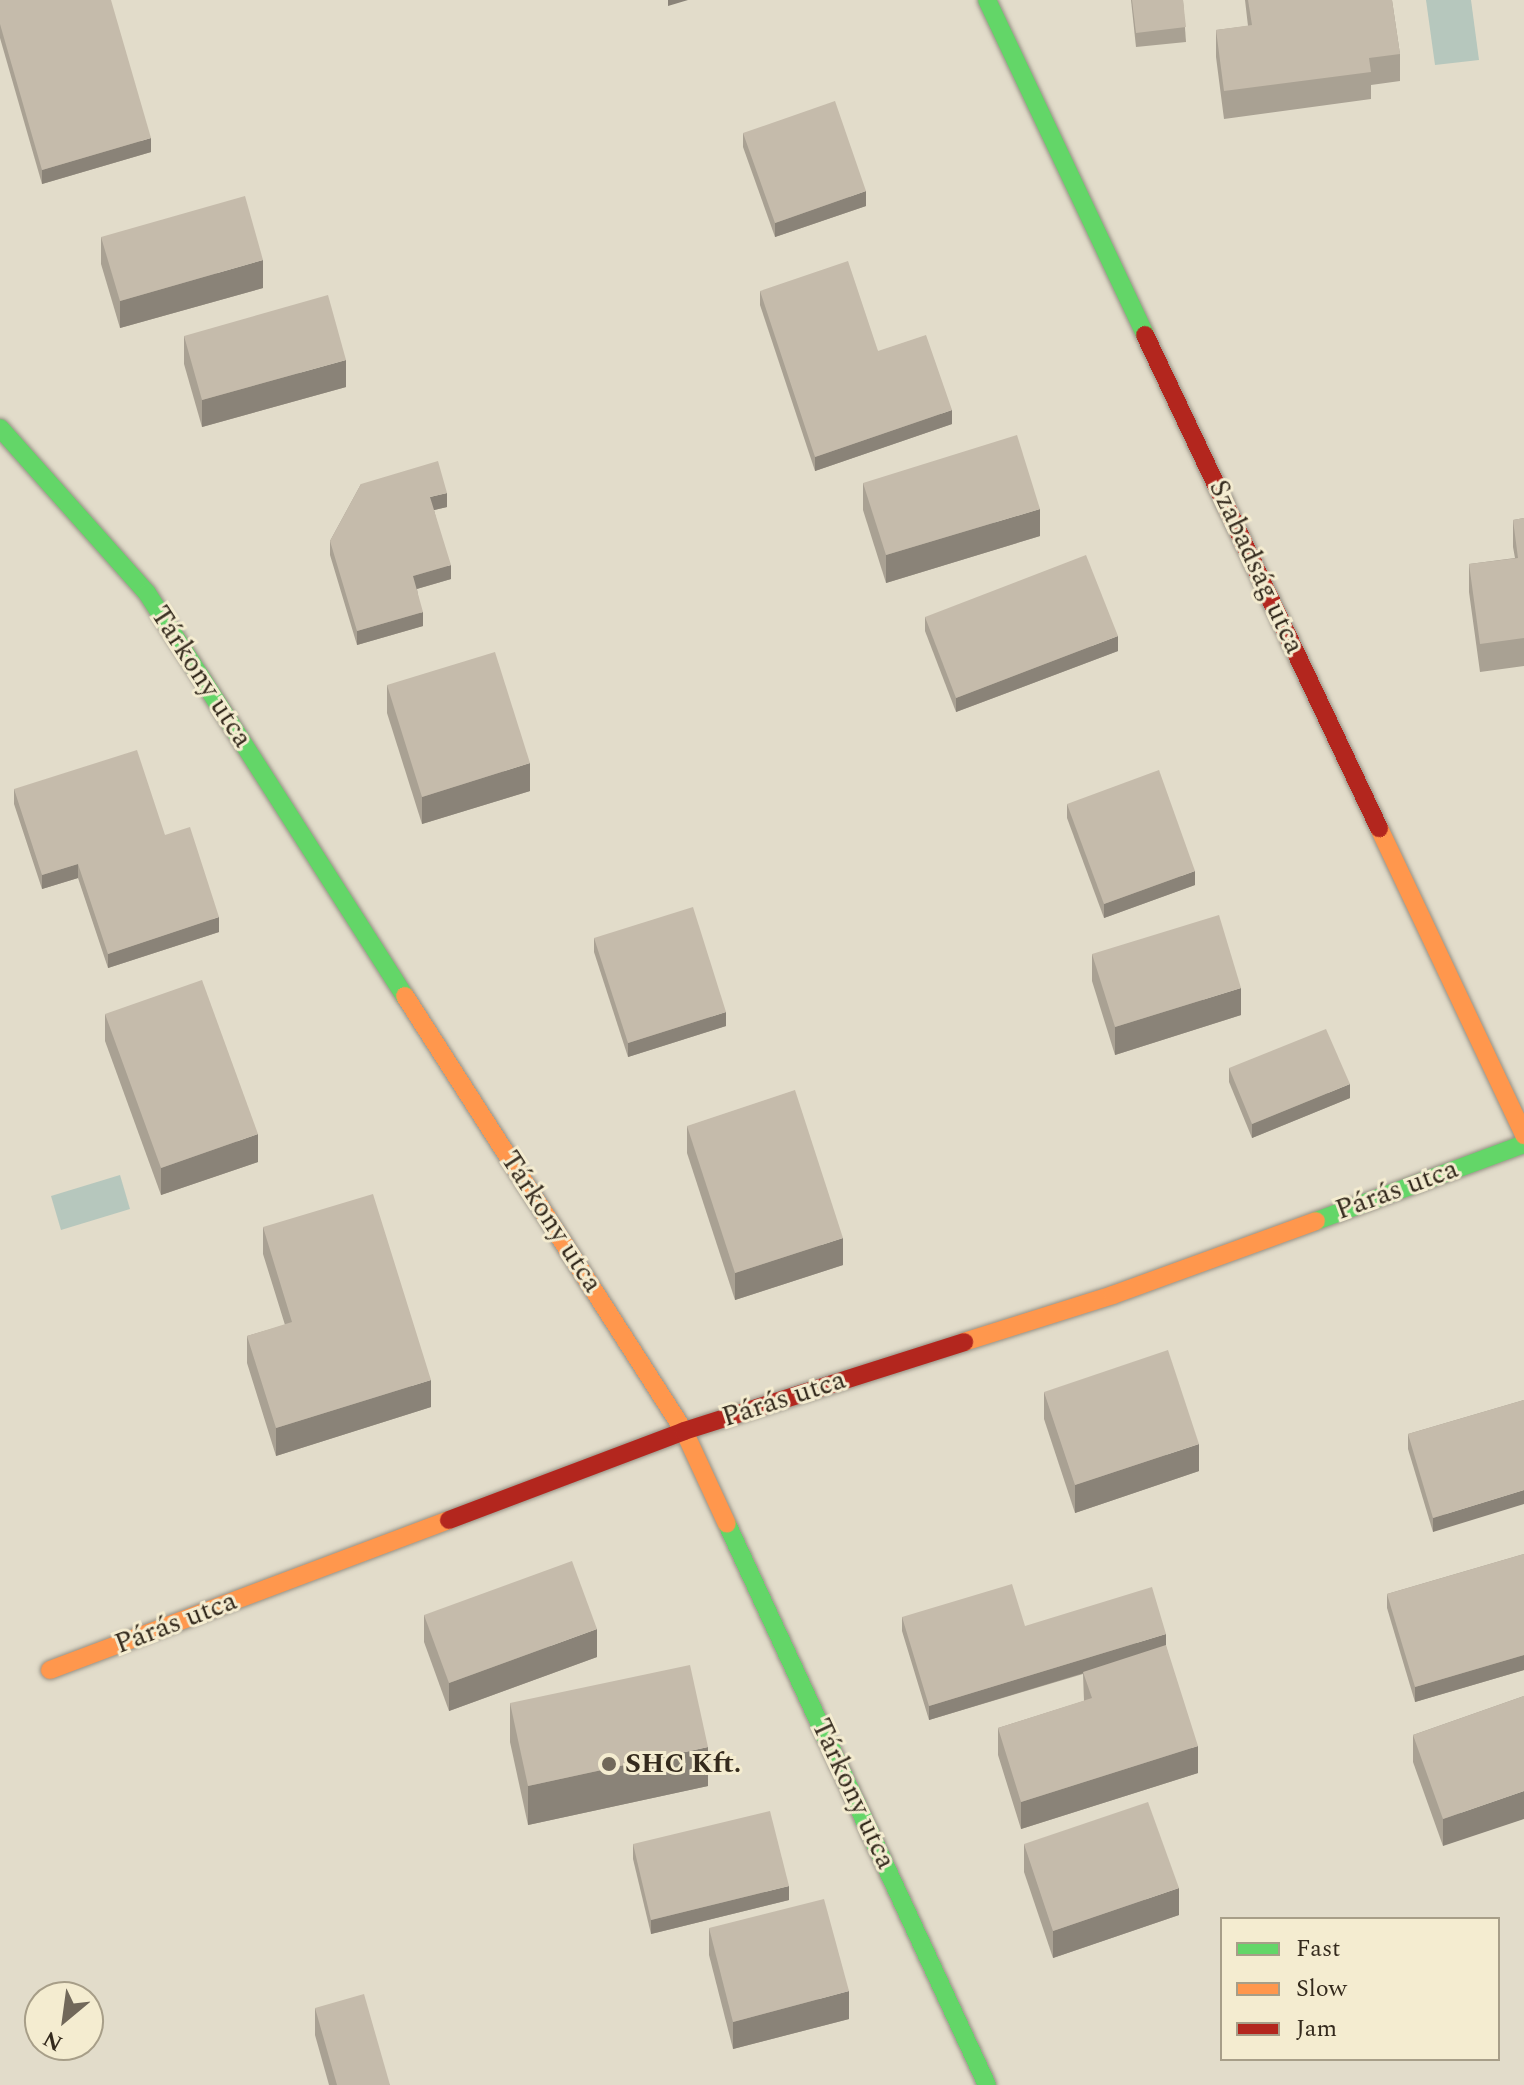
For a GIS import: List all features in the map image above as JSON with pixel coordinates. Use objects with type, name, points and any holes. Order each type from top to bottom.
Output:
[{"type":"street","name":"Szabadság utca","points":[[987,0],[1524,1135]]},
{"type":"street","name":"Tárkony utca","points":[[0,428],[147,593],[684,1431],[987,2085]]},
{"type":"street","name":"Párás utca","points":[[50,1670],[684,1431],[1113,1295],[1524,1144]]},
{"type":"shaded area","points":[[1426,0],[1471,0],[1479,60],[1435,65]]},
{"type":"shaded area","points":[[120,1175],[130,1209],[61,1230],[51,1196]]},
{"type":"building","points":[[0,0],[111,0],[151,138],[42,170],[0,24]]},
{"type":"building","points":[[1132,0],[1183,0],[1186,27],[1136,33]]},
{"type":"building","points":[[1248,0],[1392,0],[1400,54],[1369,58],[1371,72],[1224,91],[1216,30],[1252,25]]},
{"type":"building","points":[[835,101],[866,191],[775,223],[743,133]]},
{"type":"building","points":[[245,196],[263,260],[120,301],[101,237]]},
{"type":"building","points":[[848,261],[878,351],[926,335],[952,410],[815,457],[760,291]]},
{"type":"building","points":[[328,295],[346,360],[202,400],[184,336]]},
{"type":"building","points":[[1017,435],[1040,509],[886,555],[863,483]]},
{"type":"building","points":[[438,461],[447,493],[430,497],[451,565],[413,576],[423,612],[357,631],[330,541],[361,484]]},
{"type":"building","points":[[1524,518],[1524,638],[1480,644],[1469,564],[1518,558],[1513,520]]},
{"type":"building","points":[[1086,555],[1118,636],[956,698],[925,617]]},
{"type":"building","points":[[495,652],[530,763],[422,797],[387,685]]},
{"type":"building","points":[[137,750],[165,835],[190,827],[219,917],[108,954],[78,864],[42,875],[14,789]]},
{"type":"building","points":[[1159,770],[1195,871],[1104,904],[1067,804]]},
{"type":"building","points":[[693,907],[726,1012],[628,1043],[594,938]]},
{"type":"building","points":[[1219,915],[1241,988],[1115,1027],[1092,954]]},
{"type":"building","points":[[202,980],[258,1134],[161,1168],[105,1014]]},
{"type":"building","points":[[1326,1029],[1350,1084],[1252,1124],[1229,1068]]},
{"type":"building","points":[[795,1090],[843,1238],[735,1273],[687,1126]]},
{"type":"building","points":[[373,1194],[431,1380],[276,1428],[247,1336],[292,1322],[263,1227]]},
{"type":"building","points":[[1168,1350],[1199,1444],[1075,1485],[1044,1392]]},
{"type":"building","points":[[1524,1400],[1524,1490],[1433,1518],[1408,1434]]},
{"type":"building","points":[[1524,1554],[1524,1655],[1415,1687],[1387,1594]]},
{"type":"building","points":[[572,1561],[597,1629],[449,1683],[424,1615]]},
{"type":"building","points":[[1012,1584],[1025,1626],[1152,1587],[1166,1634],[929,1706],[902,1617]]},
{"type":"building","points":[[1166,1645],[1198,1746],[1021,1802],[998,1728],[1092,1698],[1083,1672]]},
{"type":"building","points":[[690,1665],[708,1747],[528,1786],[510,1703]]},
{"type":"building","points":[[1524,1696],[1524,1791],[1443,1819],[1413,1735]]},
{"type":"building","points":[[1148,1802],[1179,1888],[1053,1931],[1024,1844]]},
{"type":"building","points":[[770,1811],[789,1886],[651,1920],[633,1844]]},
{"type":"building","points":[[824,1899],[849,1991],[733,2022],[709,1928]]},
{"type":"building","points":[[364,1994],[390,2085],[337,2085],[315,2008]]},
{"type":"traffic: fast","points":[[987,0],[1145,335]]},
{"type":"traffic: fast","points":[[0,428],[147,593],[405,996]]},
{"type":"traffic: fast","points":[[1316,1221],[1524,1144]]},
{"type":"traffic: fast","points":[[727,1524],[987,2085]]},
{"type":"traffic: slow","points":[[1379,828],[1524,1135]]},
{"type":"traffic: slow","points":[[405,996],[684,1431],[727,1524]]},
{"type":"traffic: slow","points":[[964,1342],[1113,1295],[1316,1221]]},
{"type":"traffic: slow","points":[[50,1670],[449,1520]]},
{"type":"traffic: jam","points":[[1145,335],[1379,828]]},
{"type":"traffic: jam","points":[[449,1520],[684,1431],[964,1342]]},
{"type":"place","name":"SHC Kft.","points":[[609,1764]]}]
